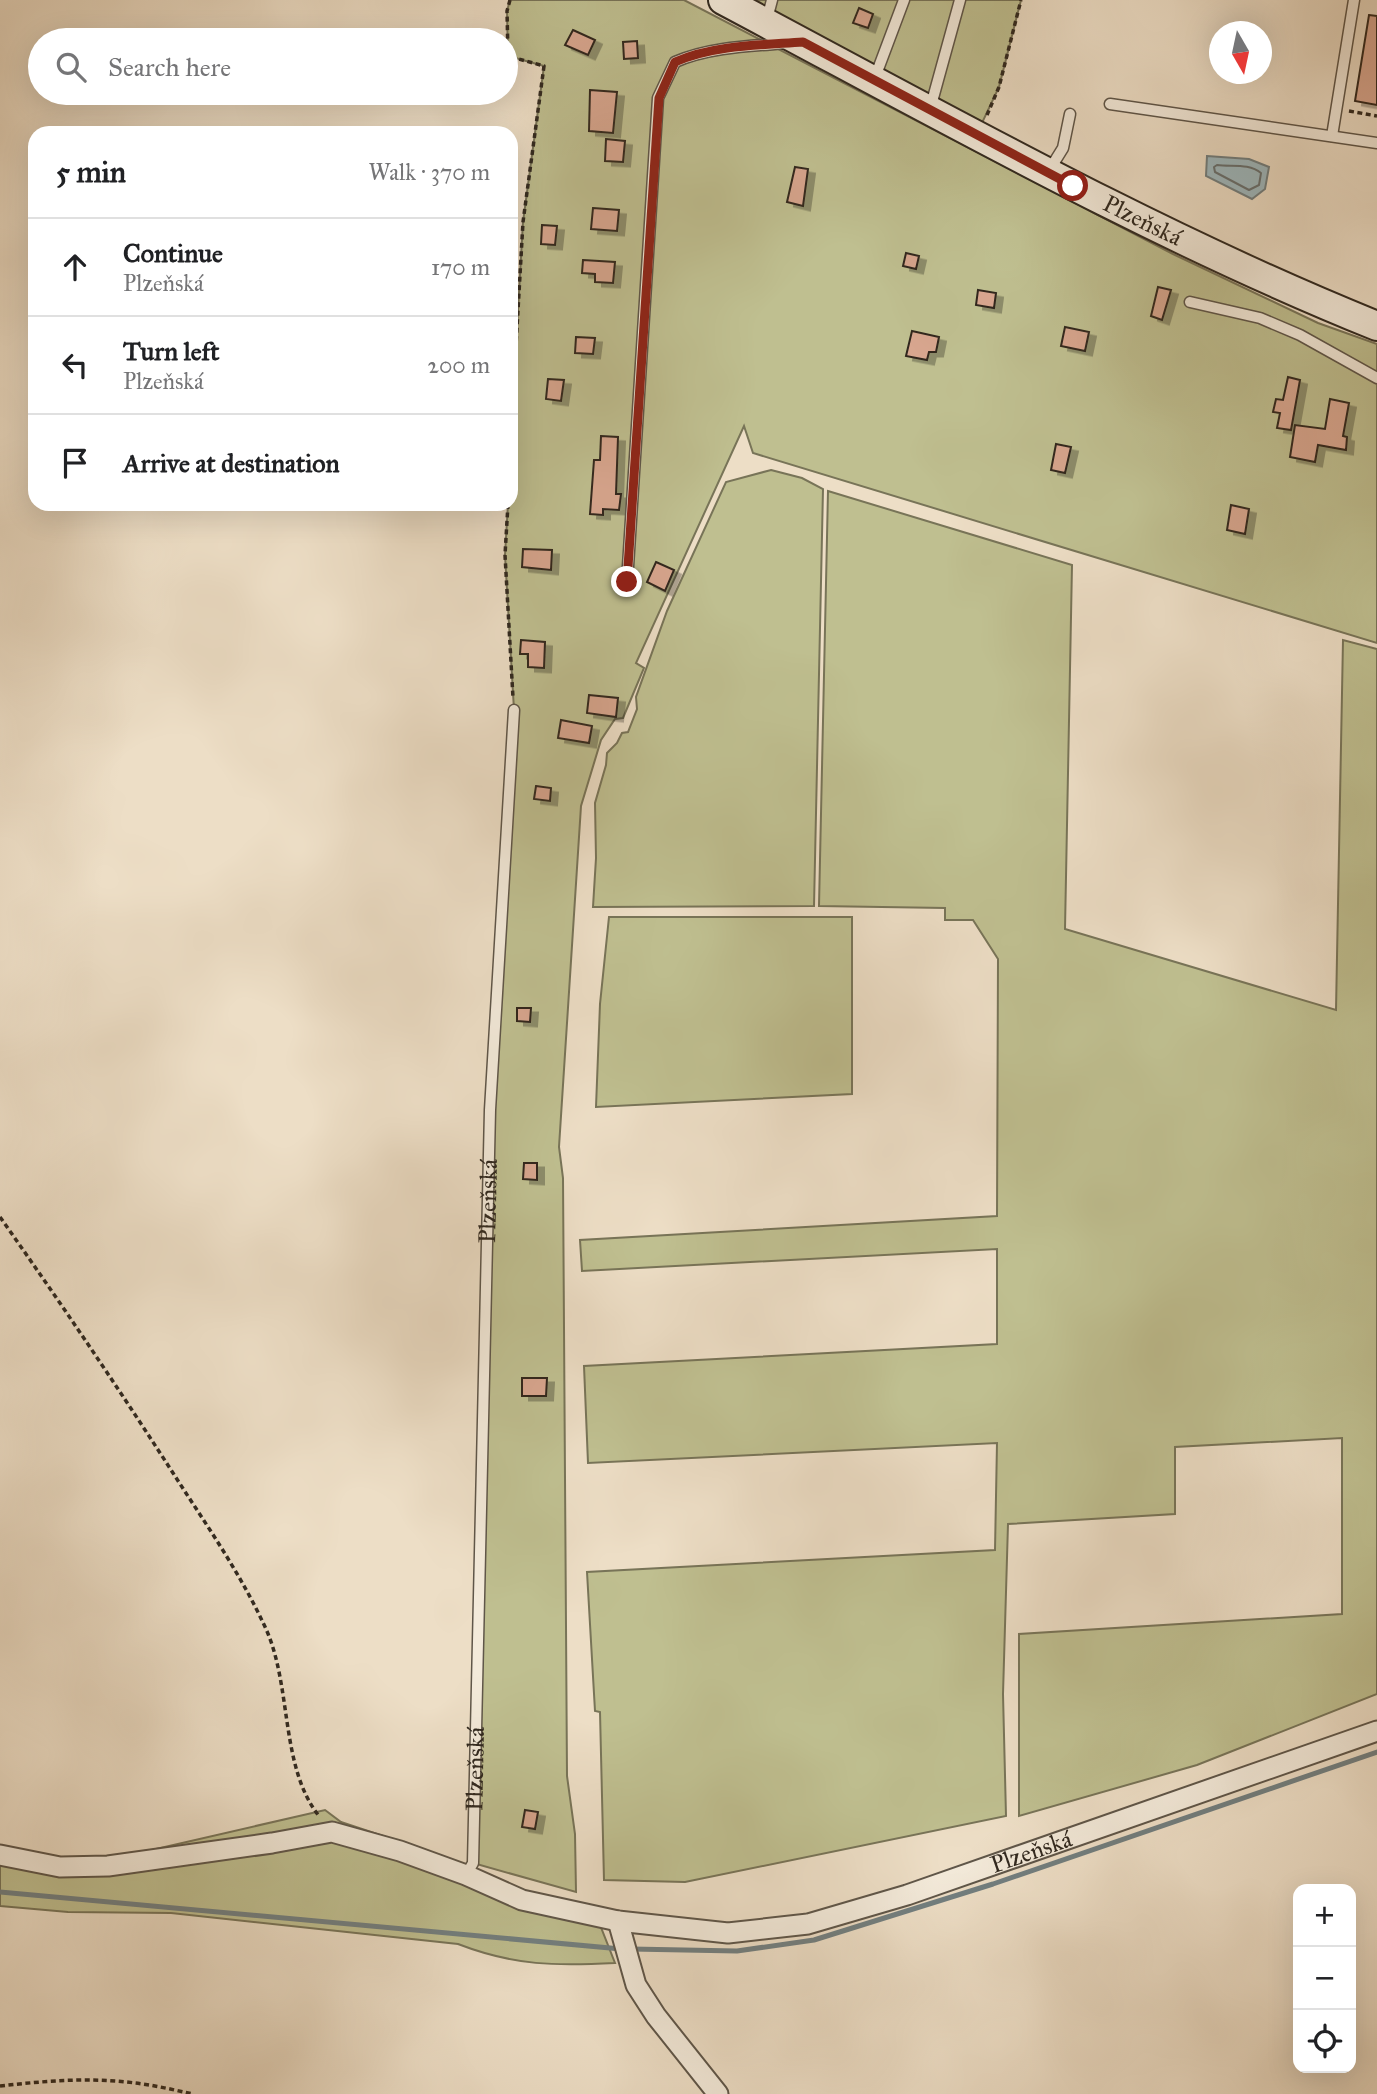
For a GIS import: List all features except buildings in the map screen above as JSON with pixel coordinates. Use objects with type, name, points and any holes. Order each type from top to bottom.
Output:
[{"type":"main road","name":"Plzeňská","points":[[723,0],[769,11],[803,42],[1047,173],[1214,256],[1377,326]]},
{"type":"street","name":"Plzeňská","points":[[466,1875],[522,1899],[620,1929],[728,1933],[808,1924],[906,1895],[1377,1731]]},
{"type":"street","points":[[0,1855],[61,1867],[108,1866],[332,1832],[400,1851],[466,1875]]},
{"type":"street","points":[[620,1929],[636,1985],[656,2016],[718,2094]]},
{"type":"lane","points":[[874,80],[904,0]]},
{"type":"lane","points":[[930,110],[960,0]]},
{"type":"lane","points":[[1332,136],[1354,0]]},
{"type":"lane","points":[[627,582],[659,98],[675,62],[692,54],[752,45],[803,42]]},
{"type":"lane","points":[[1110,104],[1377,143]]},
{"type":"lane","points":[[1047,173],[1063,148],[1070,114]]},
{"type":"lane","points":[[1190,302],[1260,318],[1300,334],[1377,378]]},
{"type":"lane","name":"Plzeňská","points":[[466,1875],[473,1863],[490,1110],[514,710]]},
{"type":"path","points":[[507,28],[510,0]]},
{"type":"path","points":[[976,134],[999,87],[1021,0]]},
{"type":"path","points":[[518,59],[544,66],[523,222],[518,310]]},
{"type":"path","points":[[1336,109],[1377,116]]},
{"type":"path","points":[[508,511],[505,555],[514,710]]},
{"type":"path","points":[[0,1217],[89,1343],[206,1525],[266,1629],[278,1661],[297,1774],[313,1808],[332,1832]]},
{"type":"path","points":[[0,2086],[104,2080],[193,2094]]},
{"type":"green space","points":[[510,0],[684,0],[1173,254],[1318,323],[1377,344],[1377,643],[753,453],[744,426],[636,663],[644,668],[623,718],[615,719],[601,740],[581,806],[559,1147],[563,1178],[567,1776],[575,1834],[576,1892],[473,1863],[490,1110],[514,710],[505,555],[508,511],[518,511],[518,310],[523,222],[544,66],[518,59],[518,28],[507,28]]},
{"type":"green space","points":[[750,0],[1021,0],[999,87],[982,123]]},
{"type":"green space","points":[[771,470],[802,478],[823,489],[814,906],[593,907],[595,803],[607,753],[622,733],[628,732],[637,709],[636,697],[667,611],[726,482]]},
{"type":"green space","points":[[828,491],[1072,565],[1065,929],[1336,1010],[1343,640],[1377,649],[1377,1694],[1197,1765],[1019,1816],[1019,1634],[1342,1614],[1342,1438],[1175,1447],[1175,1514],[1008,1524],[1003,1694],[1006,1816],[685,1882],[604,1880],[600,1712],[595,1711],[587,1572],[995,1550],[997,1443],[588,1463],[584,1366],[997,1344],[997,1249],[582,1271],[580,1240],[997,1216],[998,959],[973,920],[945,920],[945,908],[819,906]]},
{"type":"green space","points":[[609,917],[852,917],[852,1094],[596,1107],[600,1004]]},
{"type":"green space","points":[[325,1810],[341,1822],[428,1851],[475,1889],[567,1920],[600,1925],[615,1963],[536,1963],[498,1957],[458,1944],[171,1913],[68,1912],[0,1906],[0,1848],[42,1856],[86,1860],[143,1852]]},
{"type":"water","points":[[1207,156],[1249,159],[1269,167],[1265,189],[1252,199],[1206,176]]},
{"type":"waterway","points":[[631,1949],[737,1951],[814,1940],[993,1884],[1377,1752]]},
{"type":"waterway","points":[[0,1892],[621,1949]]},
{"type":"route","points":[[627,582],[659,98],[675,62],[692,54],[752,45],[803,42],[1073,186]]}]
